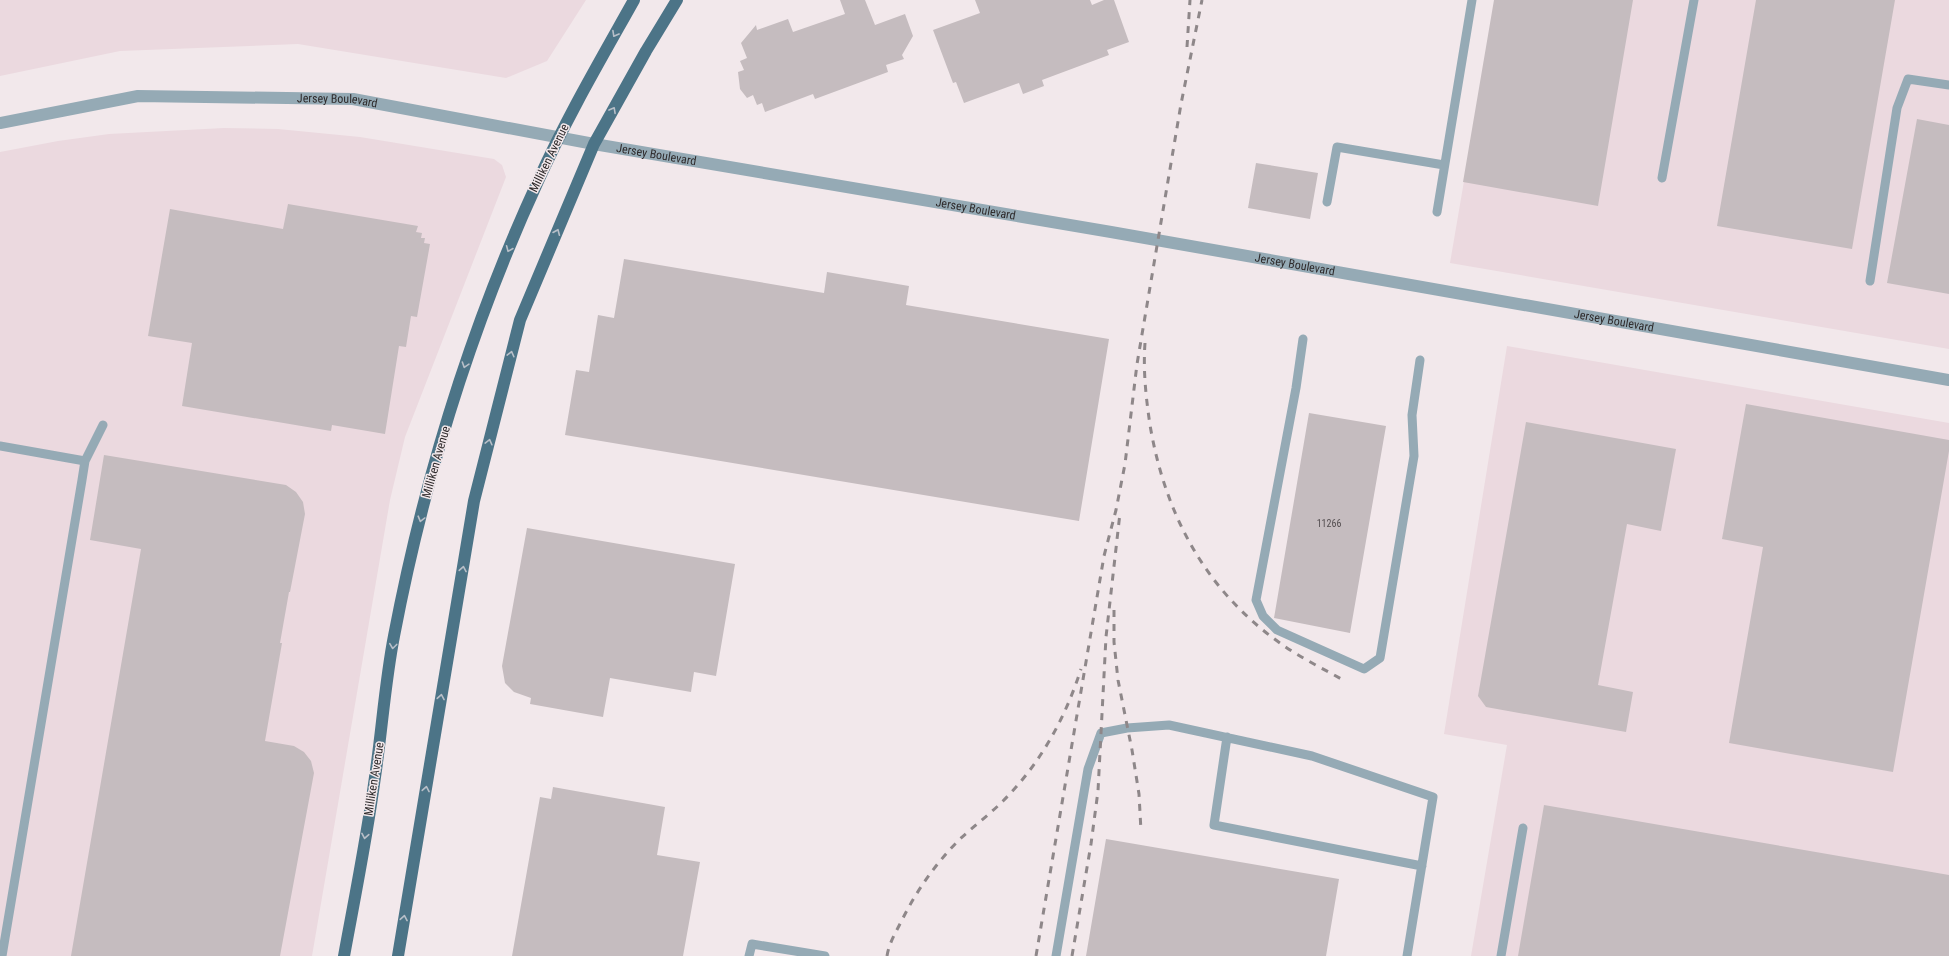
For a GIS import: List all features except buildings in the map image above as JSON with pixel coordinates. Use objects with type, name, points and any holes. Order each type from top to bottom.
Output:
[{"type":"main road","name":"Milliken Avenue","points":[[344,956],[375,779],[394,638],[419,527],[464,365],[496,280],[537,182],[559,137],[634,0]]},
{"type":"main road","points":[[398,956],[474,501],[520,320],[594,144],[646,51],[677,0]]},
{"type":"street","name":"Jersey Boulevard","points":[[0,122],[138,96],[346,98],[594,144],[1134,236],[1949,380]]},
{"type":"lane","points":[[1437,212],[1472,0]]},
{"type":"lane","points":[[1662,178],[1694,0]]},
{"type":"lane","points":[[1870,281],[1897,108],[1908,79],[1949,85]]},
{"type":"lane","points":[[1327,202],[1337,147],[1444,165]]},
{"type":"lane","points":[[1303,339],[1293,404],[1256,600],[1263,616],[1277,630],[1364,669],[1380,658],[1414,456],[1412,415],[1420,360]]},
{"type":"lane","points":[[2,956],[85,462],[103,425]]},
{"type":"lane","points":[[0,446],[85,462]]},
{"type":"lane","points":[[1056,956],[1088,769],[1101,733],[1128,728],[1169,725],[1312,756],[1434,797],[1407,956]]},
{"type":"lane","points":[[1227,737],[1214,825],[1422,866]]},
{"type":"lane","points":[[1501,956],[1523,828]]},
{"type":"lane","points":[[749,956],[752,944],[825,956]]},
{"type":"shaded area","points":[[0,0],[586,0],[547,61],[506,78],[298,44],[120,51],[0,76]]},
{"type":"shaded area","points":[[1495,0],[1949,0],[1949,349],[1450,263]]},
{"type":"shaded area","points":[[224,128],[278,129],[360,137],[494,159],[502,165],[506,177],[405,437],[390,500],[312,956],[0,956],[0,152],[58,141],[109,134]]},
{"type":"shaded area","points":[[1507,346],[1949,423],[1949,956],[1471,956],[1507,745],[1444,734]]},
{"type":"railway","points":[[1187,47],[1190,0]]},
{"type":"railway","points":[[1036,956],[1104,556],[1116,510],[1125,464],[1137,364],[1181,104],[1202,0]]},
{"type":"railway","points":[[1145,343],[1144,364],[1146,395],[1150,425],[1157,458],[1166,489],[1192,548],[1230,599],[1253,622],[1287,648],[1343,680]]},
{"type":"railway","points":[[1072,956],[1091,844],[1098,791],[1106,637],[1120,513]]},
{"type":"railway","points":[[1114,610],[1114,642],[1118,680],[1139,794],[1141,831]]},
{"type":"railway","points":[[887,956],[893,938],[908,909],[935,867],[960,839],[1003,801],[1029,772],[1040,756],[1059,723],[1075,688],[1081,669]]}]
